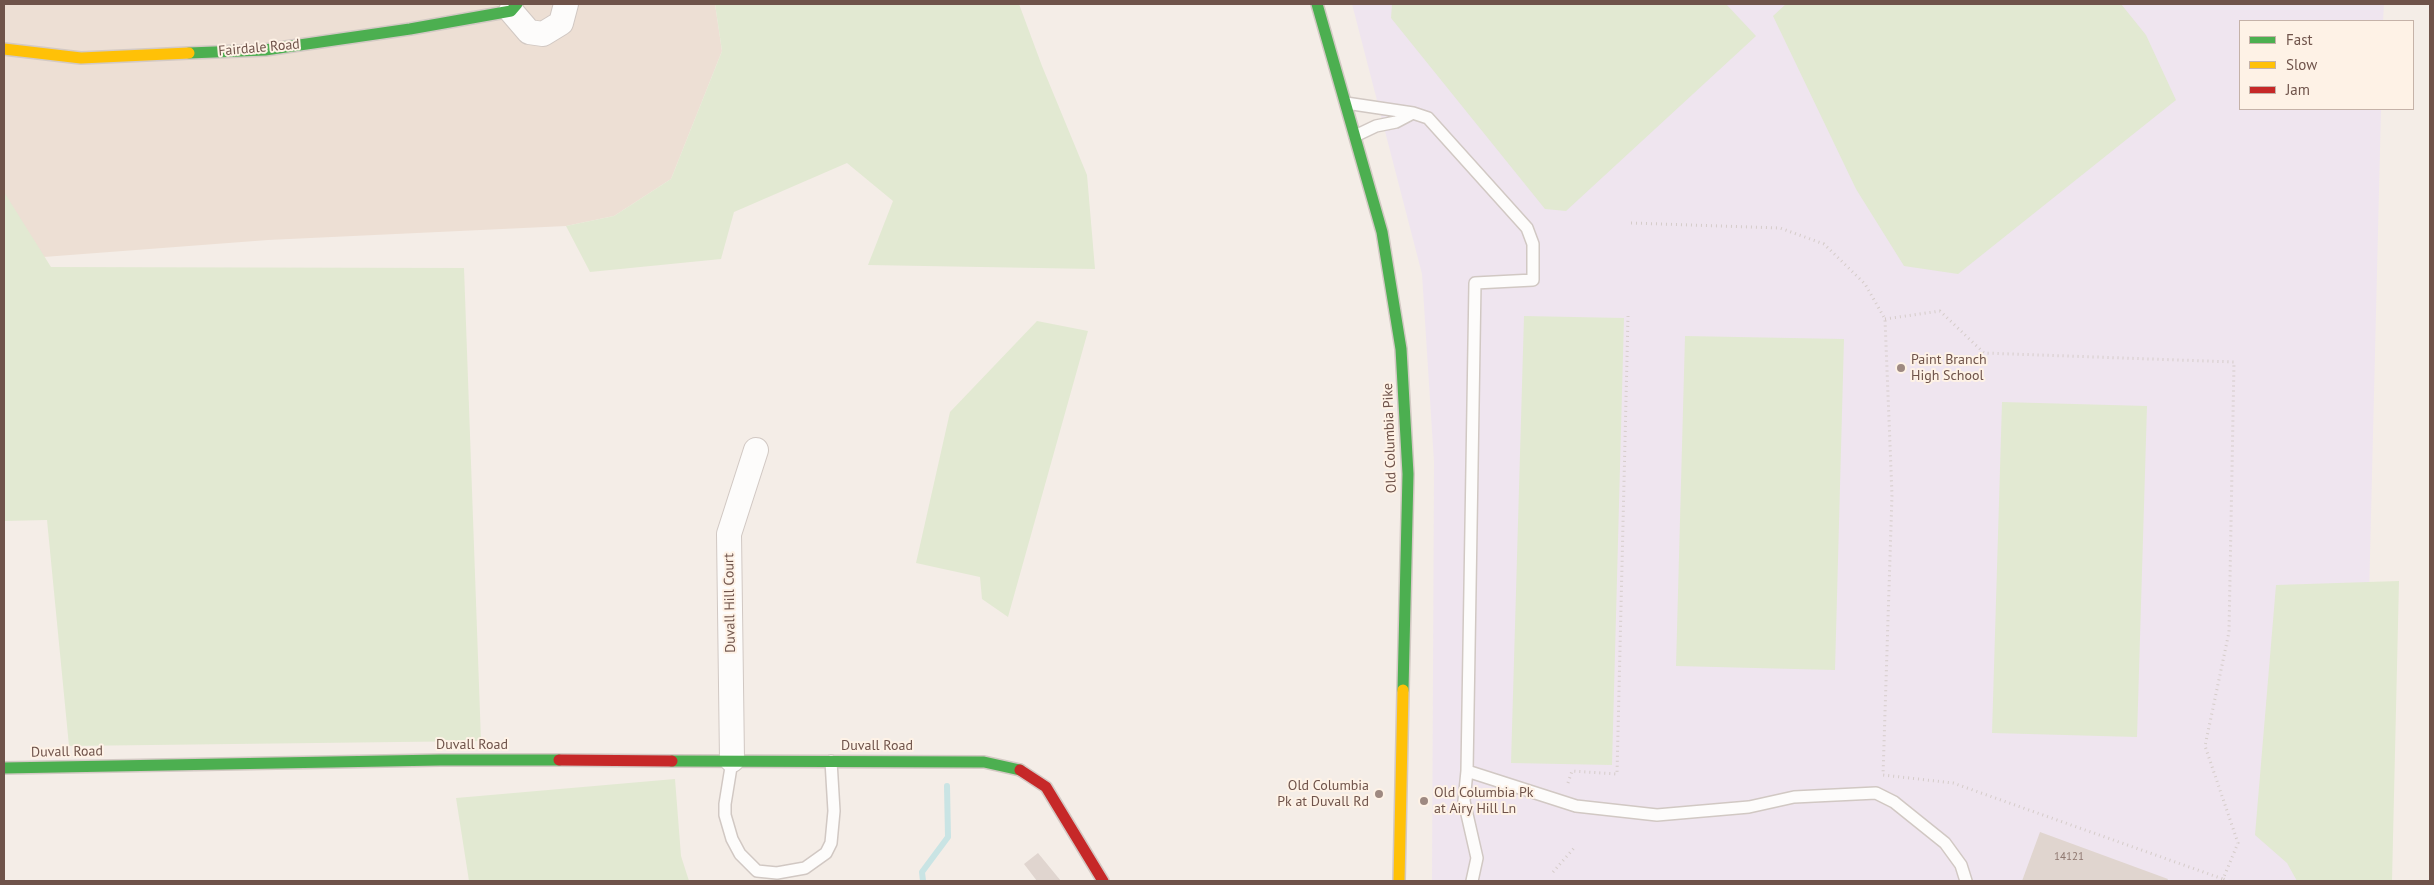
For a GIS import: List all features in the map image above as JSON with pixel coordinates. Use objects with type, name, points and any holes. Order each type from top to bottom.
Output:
[{"type":"street","name":"Fairdale Road","points":[[4,49],[81,58],[265,50],[410,29],[514,7],[529,32],[543,34],[561,23],[566,4]]},
{"type":"street","name":"Old Columbia Pike","points":[[1317,4],[1382,232],[1401,349],[1407,455],[1400,881]]},
{"type":"street","name":"Duvall Hill Court","points":[[732,760],[729,534],[756,450]]},
{"type":"street","name":"Duvall Road","points":[[4,768],[440,760],[984,762],[1019,770],[1046,787],[1104,881]]},
{"type":"lane","points":[[1346,102],[1413,113],[1428,118],[1527,228],[1533,244],[1533,280],[1475,283],[1467,771],[1464,801],[1477,858],[1472,881]]},
{"type":"lane","points":[[1355,136],[1376,126],[1396,122],[1413,113]]},
{"type":"lane","points":[[732,760],[725,804],[725,815],[732,839],[740,854],[757,871],[777,874],[805,868],[826,852],[831,843],[834,811],[831,761]]},
{"type":"lane","points":[[1467,771],[1576,806],[1657,815],[1749,807],[1794,797],[1876,793],[1894,802],[1945,843],[1961,865],[1966,881]]},
{"type":"path","points":[[1631,223],[1780,228],[1824,244],[1865,284],[1886,319],[1892,494],[1883,775],[1953,783],[2225,880],[2238,843],[2205,746],[2229,632],[2234,362],[1984,353],[1940,311],[1886,319]]},
{"type":"path","points":[[1568,783],[1572,771],[1617,774],[1628,316]]},
{"type":"path","points":[[1553,872],[1574,848]]},
{"type":"shaded area","points":[[4,4],[715,4],[722,51],[671,179],[614,216],[566,226],[268,240],[4,260]]},
{"type":"shaded area","name":"Paint Branch High School","points":[[1352,4],[2384,4],[2383,20],[2239,20],[2239,110],[2381,110],[2362,881],[1432,881],[1434,462],[1422,274]]},
{"type":"green space","points":[[715,4],[1019,4],[1042,66],[1087,175],[1095,269],[868,265],[893,201],[847,163],[734,212],[721,259],[590,272],[566,226],[614,216],[671,179],[722,51]]},
{"type":"green space","points":[[1392,4],[1726,4],[1756,36],[1566,211],[1545,209],[1391,18]]},
{"type":"green space","points":[[1786,4],[2121,4],[2146,35],[2176,100],[1958,274],[1904,266],[1856,189],[1773,16]]},
{"type":"green space","points":[[4,192],[51,267],[464,268],[481,741],[69,746],[47,520],[4,521]]},
{"type":"green space","points":[[1524,316],[1624,318],[1612,765],[1511,763]]},
{"type":"green space","points":[[1037,321],[1088,331],[1008,617],[982,599],[980,577],[916,563],[950,412]]},
{"type":"green space","points":[[1685,336],[1844,339],[1835,670],[1676,666]]},
{"type":"green space","points":[[2002,402],[2147,406],[2137,737],[1992,733]]},
{"type":"green space","points":[[2399,581],[2392,881],[2297,881],[2287,863],[2255,835],[2276,585]]},
{"type":"green space","points":[[675,779],[681,856],[689,881],[469,881],[456,798]]},
{"type":"building","points":[[2040,832],[2168,879],[2167,881],[2022,881]]},
{"type":"building","points":[[1038,853],[1061,881],[1037,881],[1024,864]]},
{"type":"waterway","points":[[923,881],[922,872],[948,837],[947,786]]},
{"type":"traffic: fast","points":[[189,53],[265,50],[410,29],[511,11],[517,4]]},
{"type":"traffic: fast","points":[[1317,4],[1382,232],[1401,349],[1408,474],[1403,690]]},
{"type":"traffic: fast","points":[[4,768],[440,760],[559,760]]},
{"type":"traffic: fast","points":[[672,761],[984,762],[1020,770]]},
{"type":"traffic: slow","points":[[4,49],[81,58],[189,53]]},
{"type":"traffic: slow","points":[[1399,881],[1403,690]]},
{"type":"traffic: jam","points":[[559,760],[672,761]]},
{"type":"traffic: jam","points":[[1020,770],[1046,787],[1103,881]]},
{"type":"place","name":"Paint Branch High School","points":[[1901,368]]},
{"type":"place","name":"Old Columbia Pk at Duvall Rd","points":[[1379,794]]},
{"type":"place","name":"Old Columbia Pk at Airy Hill Ln","points":[[1424,801]]}]
